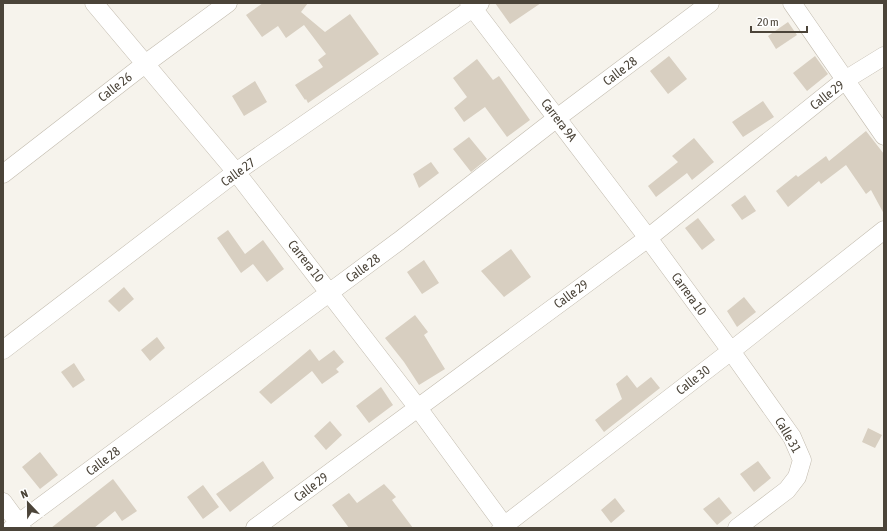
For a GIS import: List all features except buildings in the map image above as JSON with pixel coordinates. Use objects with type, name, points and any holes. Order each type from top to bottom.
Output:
[{"type":"street","name":"Carrera 10","points":[[94,3],[236,172],[330,292],[418,408],[504,527]]},
{"type":"street","name":"Calle 26","points":[[3,174],[145,64],[228,3]]},
{"type":"street","name":"Calle 28","points":[[18,526],[399,241],[710,3]]},
{"type":"street","points":[[792,3],[884,136]]},
{"type":"street","name":"Carrera 9A","points":[[474,5],[648,238]]},
{"type":"street","name":"Calle 27","points":[[3,350],[236,172],[474,5]]},
{"type":"street","name":"Calle 29","points":[[255,528],[648,238],[845,80],[884,56]]},
{"type":"street","name":"Calle 30","points":[[504,527],[884,230]]},
{"type":"street","name":"Carrera 10","points":[[648,238],[731,351]]},
{"type":"street","name":"Calle 31","points":[[731,351],[792,437],[802,460],[797,477],[787,490],[737,528]]},
{"type":"street","points":[[3,502],[18,526]]}]
